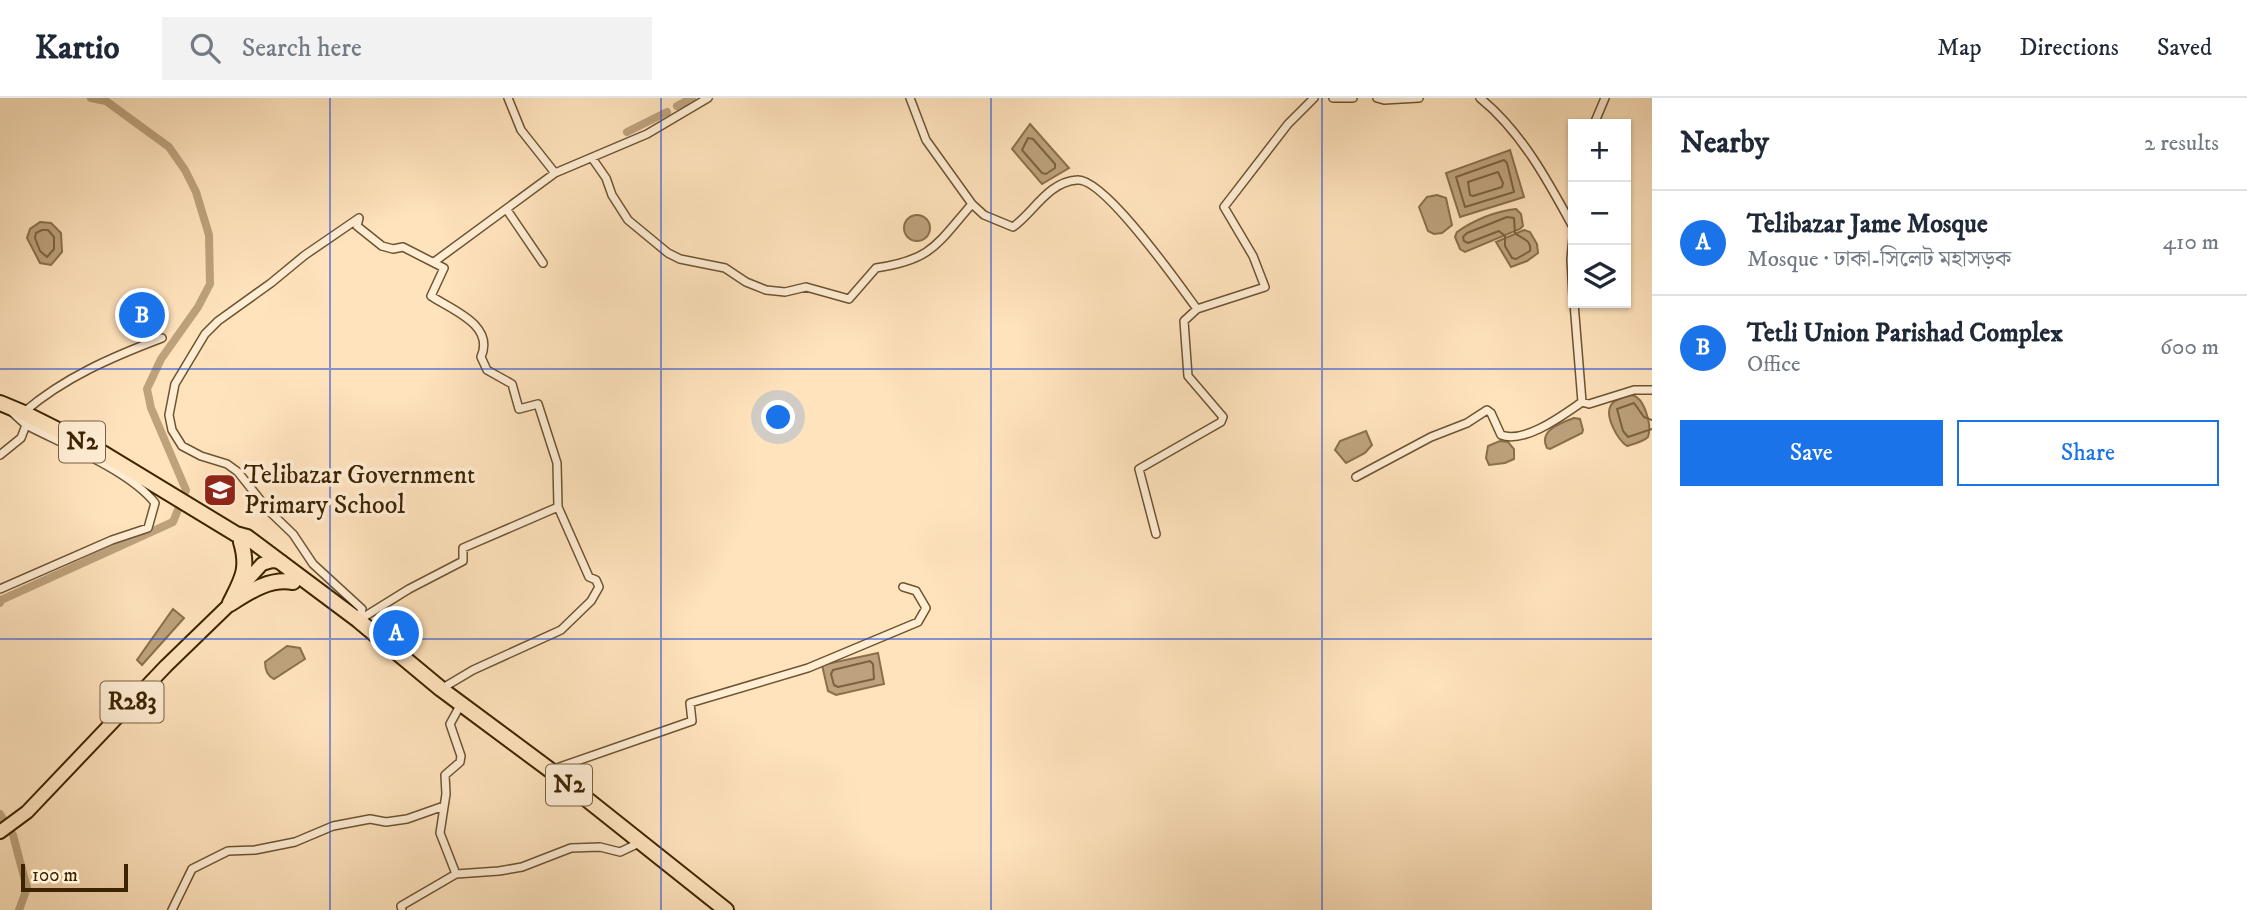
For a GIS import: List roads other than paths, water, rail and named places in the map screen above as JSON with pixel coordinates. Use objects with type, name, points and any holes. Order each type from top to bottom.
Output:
[{"type":"highway","name":"N2","points":[[1,404],[25,419],[96,449],[238,538]]},
{"type":"highway","points":[[238,538],[272,558],[293,582],[389,655],[409,664]]},
{"type":"highway","name":"R283","points":[[234,599],[246,558],[238,538]]},
{"type":"highway","name":"N2","points":[[272,558],[358,620],[409,664],[550,770],[726,910]]},
{"type":"highway","name":"R283","points":[[234,599],[269,583],[284,580],[293,582]]},
{"type":"main road","name":"R283","points":[[0,832],[27,812],[234,599],[242,586],[272,558]]},
{"type":"street","points":[[508,98],[521,130],[555,173]]},
{"type":"street","points":[[434,262],[555,173],[648,134],[708,98]]},
{"type":"street","points":[[910,98],[926,140],[972,204],[984,215],[1013,227],[1045,194],[1058,186],[1077,180],[1085,181],[1150,243],[1197,309]]},
{"type":"street","points":[[1156,534],[1139,469],[1221,422],[1223,417],[1188,376],[1184,321],[1197,309],[1265,287],[1253,256],[1224,207],[1288,124],[1314,98]]},
{"type":"street","points":[[1333,98],[1353,98]]},
{"type":"street","points":[[1377,98],[1419,98]]},
{"type":"street","points":[[1479,98],[1495,110],[1543,172],[1568,218]]},
{"type":"street","points":[[1596,119],[1605,98]]},
{"type":"street","points":[[592,158],[606,177],[612,195],[628,220],[668,253],[680,259],[725,268],[746,282],[766,290],[785,292],[806,287],[849,299],[876,268],[904,264],[931,251],[972,204]]},
{"type":"street","points":[[507,210],[543,263]]},
{"type":"street","points":[[358,620],[362,609],[313,564],[293,534],[269,511],[238,472],[226,464],[182,446],[172,430],[170,402],[175,384],[193,351],[218,321],[359,218],[357,226],[382,246],[393,249],[403,247],[444,268],[431,296],[472,320],[481,333],[485,347],[481,357],[487,370],[512,384],[519,409],[538,404],[557,463],[558,507],[589,577],[596,580],[599,587],[591,601],[561,630],[505,655],[441,689]]},
{"type":"street","points":[[1574,308],[1582,402]]},
{"type":"street","points":[[0,455],[21,438],[25,419],[44,395],[118,354],[162,338]]},
{"type":"street","points":[[1582,402],[1589,404],[1634,390],[1652,390]]},
{"type":"street","points":[[1356,477],[1432,437],[1467,423],[1487,410],[1501,435],[1510,438],[1557,419],[1582,402]]},
{"type":"street","points":[[0,589],[148,528],[155,503],[146,491],[25,419]]},
{"type":"street","points":[[358,620],[463,561],[463,548],[558,507]]},
{"type":"street","points":[[550,770],[692,720],[690,703],[808,668],[918,622],[926,608],[916,592],[903,587]]},
{"type":"street","points":[[456,874],[440,833],[446,794],[445,775],[460,762],[461,756],[450,724],[461,704]]},
{"type":"street","points":[[172,910],[192,869],[228,851],[255,850],[295,842],[333,826],[370,819],[386,822],[407,819],[444,806]]},
{"type":"street","points":[[402,910],[401,906],[456,874],[499,872],[522,867],[572,848],[600,847],[620,852],[639,843]]},
{"type":"water","points":[[1030,124],[1069,168],[1042,184],[1012,149]]},
{"type":"water","points":[[1510,150],[1524,197],[1460,217],[1446,173]]},
{"type":"water","points":[[1437,195],[1446,198],[1452,225],[1442,233],[1434,234],[1428,231],[1419,207],[1427,197]]},
{"type":"water","points":[[1516,209],[1521,214],[1523,226],[1520,229],[1465,252],[1460,249],[1455,237],[1457,232],[1485,217]]},
{"type":"water","points":[[917,215],[927,218],[930,228],[927,238],[917,241],[907,238],[904,228],[907,218]]},
{"type":"water","points":[[40,222],[51,223],[61,233],[62,252],[51,265],[40,263],[27,238],[30,229]]},
{"type":"water","points":[[1524,230],[1530,232],[1537,244],[1538,253],[1511,267],[1496,242]]},
{"type":"water","points":[[1632,395],[1641,401],[1644,407],[1649,432],[1644,440],[1627,446],[1613,427],[1609,410],[1615,401]]},
{"type":"water","points":[[1574,418],[1580,419],[1582,433],[1550,449],[1547,448],[1545,437],[1548,432]]},
{"type":"water","points":[[1366,431],[1372,445],[1365,453],[1346,463],[1335,450],[1340,441]]},
{"type":"water","points":[[1500,441],[1508,442],[1514,449],[1514,459],[1489,465],[1486,458],[1488,446]]},
{"type":"water","points":[[173,609],[184,618],[142,665],[137,660]]},
{"type":"water","points":[[287,646],[300,648],[305,659],[274,679],[267,672],[265,662]]},
{"type":"water","points":[[878,653],[884,684],[836,695],[828,691],[822,665]]},
{"type":"waterway","points":[[0,603],[1,600],[173,522],[186,490],[151,408],[147,389],[161,359],[198,307],[210,284],[209,235],[196,192],[169,147],[106,101],[91,98]]},
{"type":"waterway","points":[[677,106],[692,98]]},
{"type":"waterway","points":[[627,132],[667,112]]},
{"type":"waterway","points":[[0,814],[13,835],[27,888],[19,910]]},
{"type":"place","name":"Tetli Union Parishad Complex","points":[[142,315]]},
{"type":"place","name":"Telibazar Government Primary School","points":[[220,490]]},
{"type":"place","name":"Telibazar Jame Mosque","points":[[396,633]]}]
